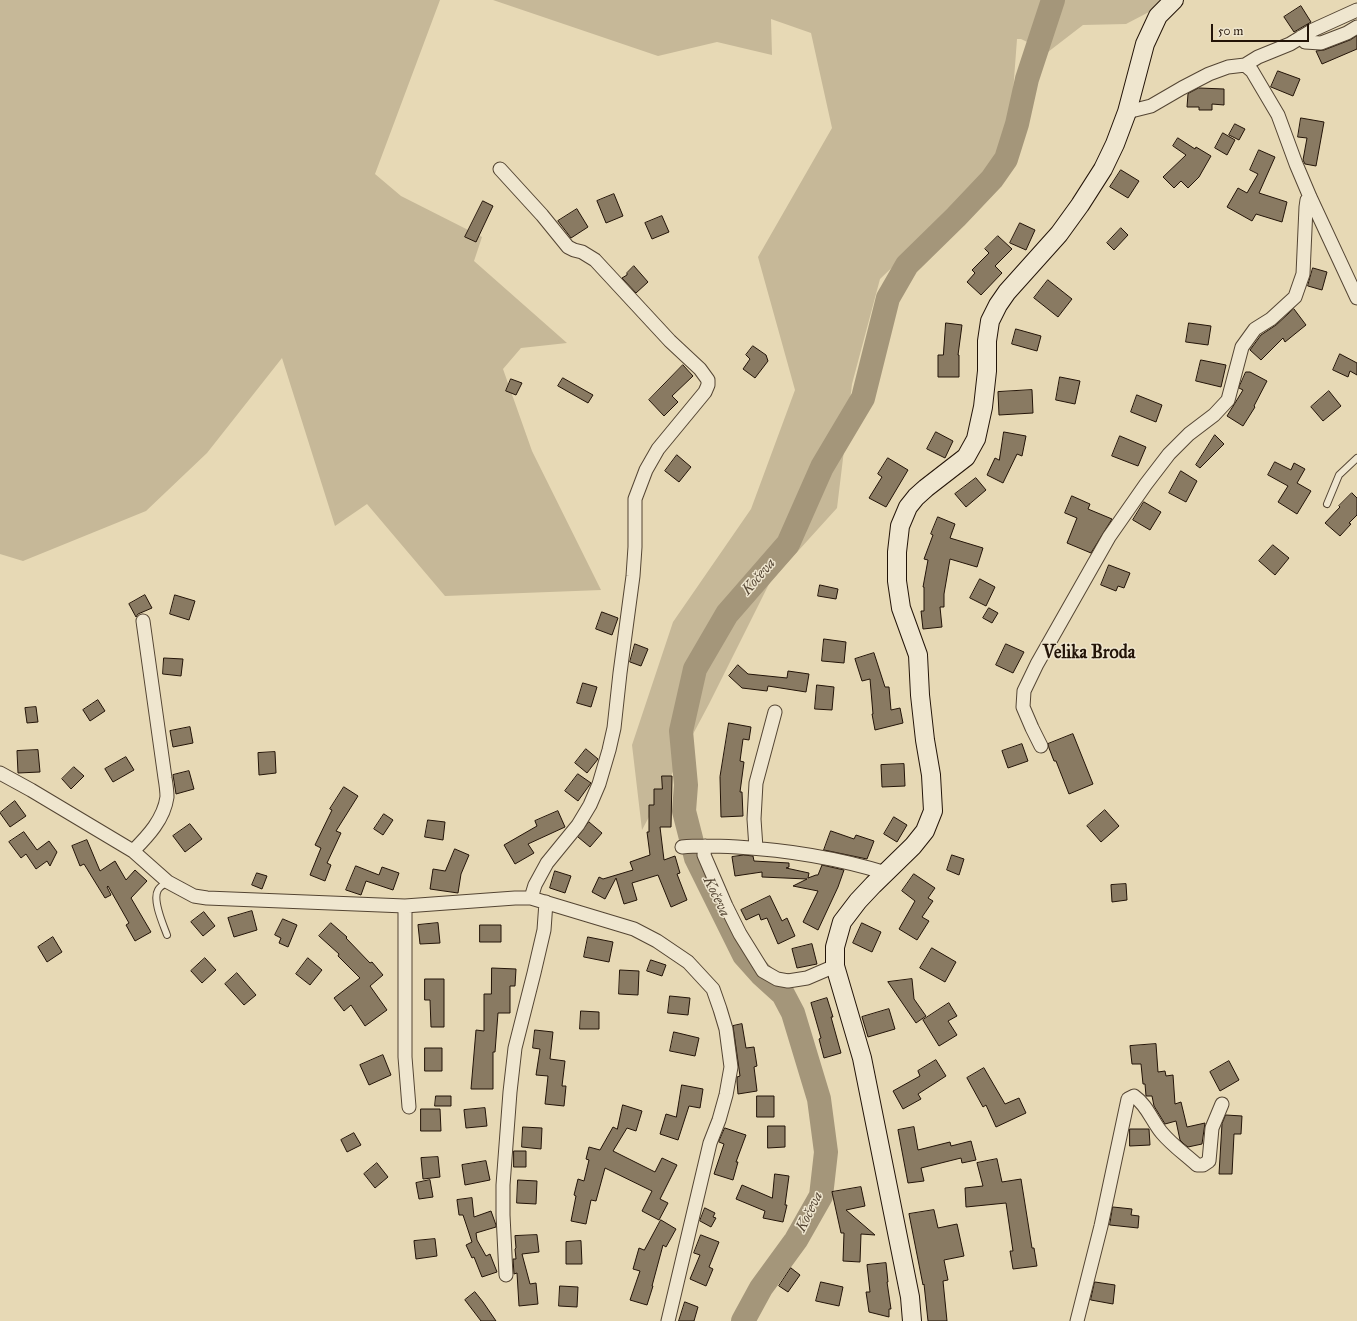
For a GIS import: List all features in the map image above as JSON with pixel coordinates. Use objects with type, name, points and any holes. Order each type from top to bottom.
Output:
[{"type":"main road","points":[[912,1321],[910,1297],[862,1058],[835,966],[835,947],[842,922],[858,902],[914,846],[925,831],[933,811],[931,775],[920,695],[918,655],[901,608],[897,581],[897,552],[900,526],[908,507],[916,497],[966,457],[971,449],[976,439],[983,407],[987,371],[987,341],[990,321],[1007,292],[1059,234],[1080,206],[1103,169],[1115,144],[1127,112],[1145,44],[1158,16],[1174,0]]},
{"type":"street","points":[[1127,112],[1150,106],[1215,72],[1228,67],[1245,65],[1258,57],[1290,44],[1313,30],[1357,10]]},
{"type":"street","points":[[1301,37],[1305,42],[1321,42],[1347,33],[1357,27]]},
{"type":"street","points":[[1245,65],[1252,71],[1278,115],[1310,197],[1357,298]]},
{"type":"street","points":[[500,169],[542,215],[568,247],[582,252],[595,260],[670,341],[700,369],[708,380],[708,385],[705,392],[658,449],[646,470],[635,499],[635,547],[633,576],[614,728],[599,784],[590,805],[578,825],[547,864],[534,885],[531,898]]},
{"type":"street","points":[[1040,746],[1024,707],[1024,692],[1037,664],[1109,537],[1146,484],[1168,454],[1189,434],[1214,415],[1228,400],[1242,347],[1255,329],[1271,319],[1295,297],[1303,274],[1306,207],[1310,197]]},
{"type":"street","points":[[133,852],[163,814],[167,796],[143,621]]},
{"type":"street","points":[[756,848],[754,819],[756,783],[775,712]]},
{"type":"street","points":[[0,773],[133,852],[168,882],[194,896],[207,898],[405,906],[531,898],[634,929],[657,941],[688,962],[713,989],[726,1028],[730,1067],[726,1095],[719,1120],[710,1143],[668,1321]]},
{"type":"street","points":[[683,847],[703,846],[756,848],[824,857],[886,873]]},
{"type":"street","points":[[703,846],[704,855],[726,906],[740,934],[763,971],[777,979],[788,982],[807,978],[835,966]]},
{"type":"street","points":[[506,1275],[503,1185],[510,1092],[515,1048],[544,930],[546,902]]},
{"type":"street","points":[[405,906],[405,1058],[409,1107]]},
{"type":"street","points":[[1077,1321],[1101,1226],[1128,1100],[1134,1096],[1137,1098],[1162,1133],[1197,1165],[1203,1165],[1209,1161],[1212,1128],[1222,1104]]},
{"type":"lane","points":[[1327,504],[1340,474],[1357,458]]},
{"type":"lane","points":[[167,935],[156,901],[159,888],[168,882]]},
{"type":"shaded area","points":[[0,0],[440,0],[375,174],[401,196],[482,237],[474,261],[567,343],[521,348],[503,369],[532,451],[601,590],[445,596],[367,504],[335,526],[282,358],[207,453],[146,511],[23,561],[0,554]]},
{"type":"shaded area","points":[[493,0],[1172,0],[1126,24],[1083,25],[1048,52],[1021,39],[1017,39],[1009,146],[959,203],[880,279],[852,384],[837,508],[770,582],[709,704],[642,830],[632,745],[673,622],[751,509],[795,390],[758,257],[832,128],[811,33],[771,19],[772,55],[717,42],[658,56]]},
{"type":"building","points":[[1301,6],[1311,22],[1294,32],[1284,17]]},
{"type":"building","points":[[1357,36],[1357,49],[1322,64],[1316,51],[1324,50]]},
{"type":"building","points":[[1278,71],[1300,79],[1293,96],[1271,87]]},
{"type":"building","points":[[1199,88],[1224,89],[1224,105],[1212,104],[1212,110],[1199,110],[1199,107],[1187,107],[1188,94]]},
{"type":"building","points":[[1301,118],[1324,122],[1316,166],[1305,164],[1303,160],[1307,138],[1298,137]]},
{"type":"building","points":[[1235,124],[1245,129],[1239,140],[1229,135]]},
{"type":"building","points":[[1223,133],[1235,140],[1227,155],[1215,148]]},
{"type":"building","points":[[1178,138],[1195,149],[1196,147],[1211,156],[1199,177],[1188,188],[1181,181],[1174,188],[1163,177],[1186,155],[1173,146]]},
{"type":"building","points":[[1259,150],[1275,157],[1259,193],[1287,202],[1282,222],[1256,214],[1252,221],[1227,207],[1238,188],[1247,193],[1258,174],[1250,170]]},
{"type":"building","points":[[1121,170],[1139,181],[1128,198],[1110,187]]},
{"type":"building","points":[[614,194],[623,216],[606,223],[597,201]]},
{"type":"building","points":[[483,201],[493,206],[476,242],[465,237]]},
{"type":"building","points":[[577,209],[588,227],[571,238],[558,221]]},
{"type":"building","points":[[662,216],[669,232],[652,239],[645,223]]},
{"type":"building","points":[[1020,223],[1035,230],[1026,250],[1010,243]]},
{"type":"building","points":[[1121,228],[1128,235],[1114,250],[1107,243]]},
{"type":"building","points":[[998,236],[1012,249],[995,266],[1002,273],[981,295],[967,282],[975,273],[972,270],[989,253],[985,249]]},
{"type":"building","points":[[634,266],[648,282],[636,293],[622,278],[627,275],[627,273]]},
{"type":"building","points":[[1313,268],[1327,272],[1322,290],[1308,286]]},
{"type":"building","points":[[1048,280],[1072,299],[1058,317],[1034,298]]},
{"type":"building","points":[[1294,309],[1306,325],[1285,342],[1283,338],[1261,360],[1250,350],[1261,335],[1276,325]]},
{"type":"building","points":[[946,323],[962,325],[958,355],[959,377],[938,377],[938,355],[943,355]]},
{"type":"building","points":[[1189,323],[1211,326],[1208,345],[1186,342]]},
{"type":"building","points":[[1016,329],[1041,336],[1037,351],[1012,344]]},
{"type":"building","points":[[753,346],[766,355],[768,361],[755,378],[743,369],[750,359],[746,355]]},
{"type":"building","points":[[1340,354],[1357,363],[1357,375],[1350,371],[1348,377],[1333,370]]},
{"type":"building","points":[[1201,360],[1226,365],[1221,387],[1196,381]]},
{"type":"building","points":[[683,365],[693,376],[672,396],[678,402],[664,416],[649,400]]},
{"type":"building","points":[[1246,372],[1250,372],[1267,381],[1254,406],[1255,407],[1243,426],[1227,416],[1243,390],[1239,388]]},
{"type":"building","points":[[1060,377],[1080,381],[1075,404],[1056,400]]},
{"type":"building","points":[[563,378],[593,395],[588,403],[558,386]]},
{"type":"building","points":[[511,379],[522,383],[516,395],[506,391]]},
{"type":"building","points":[[1032,390],[1033,413],[999,415],[998,392]]},
{"type":"building","points":[[1329,391],[1341,406],[1323,421],[1311,407]]},
{"type":"building","points":[[1137,395],[1162,405],[1156,422],[1131,412]]},
{"type":"building","points":[[936,432],[953,441],[945,458],[927,449]]},
{"type":"building","points":[[1004,432],[1026,436],[1022,456],[1017,454],[1003,483],[987,475],[995,458],[999,460]]},
{"type":"building","points":[[1215,435],[1224,444],[1200,468],[1196,465]]},
{"type":"building","points":[[1120,436],[1146,447],[1138,466],[1112,456]]},
{"type":"building","points":[[677,455],[691,467],[679,482],[665,471]]},
{"type":"building","points":[[888,458],[908,470],[886,507],[869,498],[882,477],[878,474]]},
{"type":"building","points":[[1275,462],[1291,470],[1294,463],[1305,469],[1297,483],[1311,491],[1297,514],[1278,502],[1288,486],[1268,475]]},
{"type":"building","points":[[1181,471],[1197,481],[1186,502],[1169,493]]},
{"type":"building","points":[[976,478],[986,490],[966,507],[955,494]]},
{"type":"building","points":[[1352,493],[1357,498],[1357,515],[1340,536],[1325,523]]},
{"type":"building","points":[[1072,496],[1090,504],[1088,509],[1112,519],[1091,553],[1067,543],[1077,518],[1065,513]]},
{"type":"building","points":[[1144,502],[1161,512],[1150,530],[1133,520]]},
{"type":"building","points":[[938,517],[955,524],[950,538],[983,548],[977,567],[950,559],[944,594],[944,607],[940,607],[942,627],[923,629],[921,611],[924,611],[923,587],[928,560],[924,559],[933,535],[931,534]]},
{"type":"building","points":[[1273,545],[1289,558],[1275,575],[1259,561]]},
{"type":"building","points":[[1109,565],[1130,573],[1124,588],[1118,586],[1116,591],[1101,585]]},
{"type":"building","points":[[980,579],[995,587],[986,606],[970,598]]},
{"type":"building","points":[[820,585],[838,589],[836,599],[818,596]]},
{"type":"building","points":[[145,595],[152,608],[138,614],[136,617],[129,604]]},
{"type":"building","points":[[175,595],[195,601],[189,620],[170,614]]},
{"type":"building","points":[[989,608],[998,613],[992,623],[983,618]]},
{"type":"building","points":[[602,612],[618,618],[612,635],[596,629]]},
{"type":"building","points":[[824,639],[846,642],[844,663],[822,661]]},
{"type":"building","points":[[635,644],[648,649],[641,666],[630,662]]},
{"type":"building","points":[[1006,644],[1024,652],[1013,673],[996,665]]},
{"type":"building","points":[[874,653],[885,687],[889,687],[891,710],[900,708],[903,723],[875,730],[872,714],[870,679],[862,681],[855,659]]},
{"type":"building","points":[[164,658],[183,659],[181,676],[163,674]]},
{"type":"building","points":[[738,665],[748,674],[787,678],[788,671],[809,674],[806,692],[768,686],[767,691],[742,688],[729,676]]},
{"type":"building","points":[[583,683],[597,687],[591,707],[577,703]]},
{"type":"building","points":[[817,685],[834,687],[832,710],[815,709]]},
{"type":"building","points":[[98,700],[105,711],[90,721],[83,710]]},
{"type":"building","points":[[36,707],[38,722],[27,723],[25,708]]},
{"type":"building","points":[[729,723],[751,727],[749,740],[743,739],[740,761],[744,762],[740,792],[742,792],[743,816],[721,817],[720,777]]},
{"type":"building","points":[[190,727],[193,743],[173,747],[170,731]]},
{"type":"building","points":[[1073,734],[1093,784],[1069,794],[1048,744]]},
{"type":"building","points":[[1022,744],[1028,761],[1008,768],[1002,751]]},
{"type":"building","points":[[586,749],[598,759],[587,773],[575,763]]},
{"type":"building","points":[[38,750],[40,772],[18,773],[17,751]]},
{"type":"building","points":[[275,752],[276,773],[259,775],[258,753]]},
{"type":"building","points":[[126,757],[134,770],[113,782],[105,769]]},
{"type":"building","points":[[904,764],[905,786],[882,787],[881,765]]},
{"type":"building","points":[[74,767],[84,776],[71,789],[62,779]]},
{"type":"building","points":[[189,771],[194,789],[176,794],[173,775]]},
{"type":"building","points":[[578,774],[591,783],[578,801],[565,791]]},
{"type":"building","points":[[662,776],[672,776],[671,827],[660,827],[664,860],[675,856],[680,873],[677,874],[687,900],[671,907],[658,875],[632,883],[637,900],[624,904],[616,878],[605,899],[592,892],[599,877],[603,879],[633,870],[630,862],[650,855],[647,832],[649,832],[649,805],[654,805],[654,789],[662,789]]},
{"type":"building","points":[[344,787],[358,796],[336,831],[341,833],[327,863],[331,865],[325,881],[310,875],[321,848],[315,845],[332,810],[330,809]]},
{"type":"building","points":[[15,801],[26,816],[10,827],[0,813]]},
{"type":"building","points":[[1105,810],[1119,826],[1101,842],[1087,826]]},
{"type":"building","points":[[558,811],[565,827],[528,844],[534,853],[515,864],[504,845],[537,826],[535,821]]},
{"type":"building","points":[[384,814],[393,820],[383,835],[374,829]]},
{"type":"building","points":[[894,817],[907,825],[897,842],[884,834]]},
{"type":"building","points":[[428,820],[445,822],[443,840],[425,837]]},
{"type":"building","points":[[589,822],[602,833],[590,847],[578,837]]},
{"type":"building","points":[[190,824],[202,839],[185,852],[173,836]]},
{"type":"building","points":[[831,831],[854,839],[856,835],[874,841],[867,859],[824,850]]},
{"type":"building","points":[[24,832],[37,850],[49,841],[57,852],[50,866],[47,861],[36,869],[26,854],[21,858],[9,842]]},
{"type":"building","points":[[87,840],[100,871],[115,861],[126,880],[135,870],[147,881],[131,898],[151,932],[135,941],[126,925],[129,923],[108,886],[107,887],[111,895],[105,898],[84,864],[80,866],[72,846]]},
{"type":"building","points":[[455,849],[469,855],[461,874],[458,893],[430,889],[433,869],[445,871]]},
{"type":"building","points":[[744,855],[753,856],[754,861],[789,863],[789,867],[786,868],[809,873],[808,878],[818,875],[822,865],[844,870],[838,887],[818,930],[803,922],[818,891],[793,886],[807,879],[762,877],[762,872],[735,876],[732,857]]},
{"type":"building","points":[[952,855],[964,859],[959,875],[947,870]]},
{"type":"building","points":[[356,866],[379,875],[382,867],[399,873],[393,890],[366,881],[361,895],[346,890]]},
{"type":"building","points":[[555,871],[571,876],[565,893],[550,888]]},
{"type":"building","points":[[257,873],[267,876],[262,889],[252,885]]},
{"type":"building","points":[[914,874],[935,888],[928,898],[933,901],[922,917],[929,921],[917,940],[899,929],[915,901],[902,891]]},
{"type":"building","points":[[1126,884],[1127,900],[1112,902],[1111,885]]},
{"type":"building","points":[[770,896],[782,921],[787,918],[795,936],[778,944],[767,918],[761,920],[759,914],[746,920],[741,910]]},
{"type":"building","points":[[252,911],[257,930],[234,937],[228,918]]},
{"type":"building","points":[[204,912],[215,926],[203,936],[191,922]]},
{"type":"building","points":[[283,919],[297,925],[288,947],[279,943],[281,938],[275,935]]},
{"type":"building","points":[[331,923],[347,937],[346,938],[370,963],[372,962],[383,975],[370,986],[387,1010],[365,1026],[351,1005],[344,1011],[334,998],[360,978],[338,956],[339,954],[319,936]]},
{"type":"building","points":[[438,923],[440,943],[420,944],[418,925]]},
{"type":"building","points":[[862,923],[881,932],[872,952],[853,943]]},
{"type":"building","points":[[480,925],[501,925],[501,942],[480,942]]},
{"type":"building","points":[[53,937],[62,952],[47,962],[38,947]]},
{"type":"building","points":[[588,937],[613,942],[609,962],[584,957]]},
{"type":"building","points":[[812,944],[817,964],[797,968],[792,949]]},
{"type":"building","points":[[932,948],[956,962],[945,982],[920,968]]},
{"type":"building","points":[[205,958],[216,970],[202,983],[191,971]]},
{"type":"building","points":[[308,958],[322,970],[310,985],[296,974]]},
{"type":"building","points":[[651,960],[666,965],[662,976],[647,971]]},
{"type":"building","points":[[492,968],[516,969],[515,986],[510,986],[510,1013],[498,1013],[495,1052],[493,1052],[493,1089],[471,1089],[476,1030],[484,1031],[484,994],[491,994]]},
{"type":"building","points":[[620,970],[639,971],[638,995],[619,994]]},
{"type":"building","points":[[237,973],[256,995],[244,1005],[225,984]]},
{"type":"building","points":[[425,979],[444,979],[444,1027],[431,1027],[430,1000],[425,1000]]},
{"type":"building","points":[[912,979],[914,999],[926,1016],[916,1023],[888,982]]},
{"type":"building","points":[[670,996],[690,998],[688,1015],[668,1013]]},
{"type":"building","points":[[827,998],[841,1053],[824,1058],[819,1039],[821,1038],[811,1003]]},
{"type":"building","points":[[949,1003],[957,1016],[948,1021],[957,1035],[939,1046],[923,1020]]},
{"type":"building","points":[[889,1009],[895,1029],[868,1037],[862,1017]]},
{"type":"building","points":[[581,1011],[599,1012],[599,1029],[580,1029]]},
{"type":"building","points":[[742,1024],[746,1048],[754,1047],[757,1066],[754,1067],[757,1091],[738,1094],[737,1077],[740,1076],[733,1026]]},
{"type":"building","points":[[535,1030],[553,1032],[550,1059],[565,1061],[562,1086],[566,1086],[564,1106],[545,1104],[548,1076],[536,1075],[540,1049],[533,1048]]},
{"type":"building","points":[[674,1032],[699,1038],[695,1056],[670,1051]]},
{"type":"building","points":[[1156,1044],[1158,1072],[1165,1071],[1166,1076],[1173,1075],[1175,1104],[1181,1102],[1187,1127],[1205,1123],[1202,1144],[1188,1147],[1184,1144],[1180,1140],[1176,1121],[1165,1124],[1154,1106],[1152,1096],[1146,1096],[1141,1064],[1132,1064],[1130,1046]]},
{"type":"building","points":[[425,1048],[442,1048],[442,1071],[425,1071]]},
{"type":"building","points":[[383,1055],[391,1075],[369,1085],[360,1065]]},
{"type":"building","points":[[936,1060],[946,1076],[918,1094],[921,1099],[903,1109],[893,1091],[920,1076],[918,1071]]},
{"type":"building","points":[[1229,1061],[1239,1080],[1220,1091],[1210,1072]]},
{"type":"building","points":[[984,1068],[1005,1104],[1019,1098],[1026,1113],[996,1127],[986,1105],[983,1107],[967,1078]]},
{"type":"building","points":[[682,1085],[703,1089],[700,1108],[689,1106],[678,1140],[660,1134],[666,1114],[676,1117]]},
{"type":"building","points":[[436,1096],[451,1096],[451,1106],[435,1106]]},
{"type":"building","points":[[757,1096],[774,1096],[774,1117],[757,1117]]},
{"type":"building","points":[[623,1105],[642,1111],[636,1131],[627,1128],[613,1151],[655,1172],[662,1158],[677,1165],[660,1199],[668,1203],[659,1220],[642,1211],[652,1191],[605,1168],[596,1201],[591,1200],[586,1224],[571,1221],[576,1196],[574,1195],[578,1179],[584,1181],[589,1160],[586,1159],[589,1147],[600,1150],[613,1127],[617,1129]]},
{"type":"building","points":[[485,1108],[487,1126],[466,1128],[464,1110]]},
{"type":"building","points":[[421,1109],[440,1109],[441,1131],[421,1131]]},
{"type":"building","points":[[1226,1115],[1242,1116],[1241,1134],[1234,1134],[1232,1174],[1219,1174],[1222,1124]]},
{"type":"building","points":[[768,1126],[785,1126],[785,1147],[768,1148]]},
{"type":"building","points":[[523,1127],[542,1128],[541,1149],[522,1147]]},
{"type":"building","points":[[914,1127],[918,1150],[950,1142],[951,1146],[971,1141],[976,1160],[962,1163],[961,1158],[921,1168],[924,1181],[908,1183],[898,1130]]},
{"type":"building","points":[[725,1128],[746,1135],[736,1162],[738,1162],[733,1180],[714,1174],[724,1144],[719,1142]]},
{"type":"building","points":[[1130,1129],[1149,1129],[1150,1145],[1130,1146]]},
{"type":"building","points":[[354,1133],[361,1145],[347,1152],[341,1140]]},
{"type":"building","points":[[514,1151],[526,1151],[526,1167],[514,1167]]},
{"type":"building","points":[[438,1157],[440,1177],[423,1179],[421,1158]]},
{"type":"building","points":[[997,1159],[1002,1182],[1021,1179],[1032,1248],[1034,1248],[1037,1266],[1013,1269],[1010,1251],[1013,1251],[1006,1203],[966,1207],[965,1188],[983,1186],[977,1163]]},
{"type":"building","points":[[486,1161],[490,1180],[465,1185],[462,1165]]},
{"type":"building","points":[[377,1163],[388,1177],[375,1188],[364,1174]]},
{"type":"building","points":[[775,1174],[789,1176],[785,1205],[787,1205],[783,1222],[763,1218],[765,1211],[736,1199],[742,1185],[772,1198]]},
{"type":"building","points":[[430,1180],[433,1197],[419,1199],[416,1183]]},
{"type":"building","points":[[518,1180],[537,1181],[536,1204],[517,1203]]},
{"type":"building","points":[[861,1187],[865,1206],[846,1210],[875,1235],[861,1234],[860,1262],[843,1261],[844,1233],[841,1233],[832,1192]]},
{"type":"building","points":[[472,1198],[474,1217],[491,1211],[496,1225],[496,1227],[476,1233],[477,1240],[486,1256],[490,1254],[497,1272],[482,1277],[474,1257],[472,1258],[466,1245],[472,1242],[463,1215],[459,1215],[457,1200]]},
{"type":"building","points":[[1113,1207],[1132,1209],[1131,1215],[1139,1216],[1138,1228],[1110,1225]]},
{"type":"building","points":[[705,1208],[715,1213],[713,1217],[716,1218],[711,1227],[700,1221]]},
{"type":"building","points":[[934,1210],[938,1228],[957,1224],[964,1256],[944,1260],[948,1280],[943,1281],[947,1321],[928,1321],[924,1284],[923,1285],[909,1214]]},
{"type":"building","points":[[661,1220],[676,1229],[666,1247],[663,1245],[647,1305],[630,1300],[640,1271],[633,1269],[639,1248],[644,1250]]},
{"type":"building","points":[[537,1235],[539,1252],[522,1254],[530,1284],[536,1283],[538,1304],[519,1306],[517,1273],[514,1274],[513,1259],[516,1259],[515,1236]]},
{"type":"building","points":[[701,1235],[719,1242],[709,1267],[713,1269],[706,1286],[690,1279],[700,1255],[694,1253]]},
{"type":"building","points":[[435,1239],[437,1256],[416,1259],[414,1241]]},
{"type":"building","points":[[581,1241],[582,1264],[566,1264],[566,1242]]},
{"type":"building","points":[[886,1263],[891,1309],[889,1309],[889,1317],[869,1312],[866,1292],[870,1292],[867,1265]]},
{"type":"building","points":[[791,1268],[800,1275],[788,1292],[779,1286]]},
{"type":"building","points":[[821,1282],[843,1287],[839,1306],[816,1301]]},
{"type":"building","points":[[1095,1282],[1115,1285],[1113,1304],[1091,1300]]},
{"type":"building","points":[[560,1286],[578,1287],[577,1307],[559,1306]]},
{"type":"building","points":[[475,1292],[496,1321],[481,1321],[465,1300]]},
{"type":"building","points":[[685,1302],[698,1307],[694,1321],[679,1321]]},
{"type":"waterway","name":"Kočeva","points":[[743,1321],[761,1288],[796,1240],[821,1196],[826,1152],[819,1099],[793,1013],[783,994],[761,974],[744,955],[696,858],[684,811],[686,785],[681,731],[695,669],[727,614],[788,544],[822,467],[863,398],[888,298],[907,265],[992,179],[1006,159],[1017,124],[1027,79],[1053,0]]},
{"type":"district","name":"Velika Broda","points":[[1089,654]]}]
